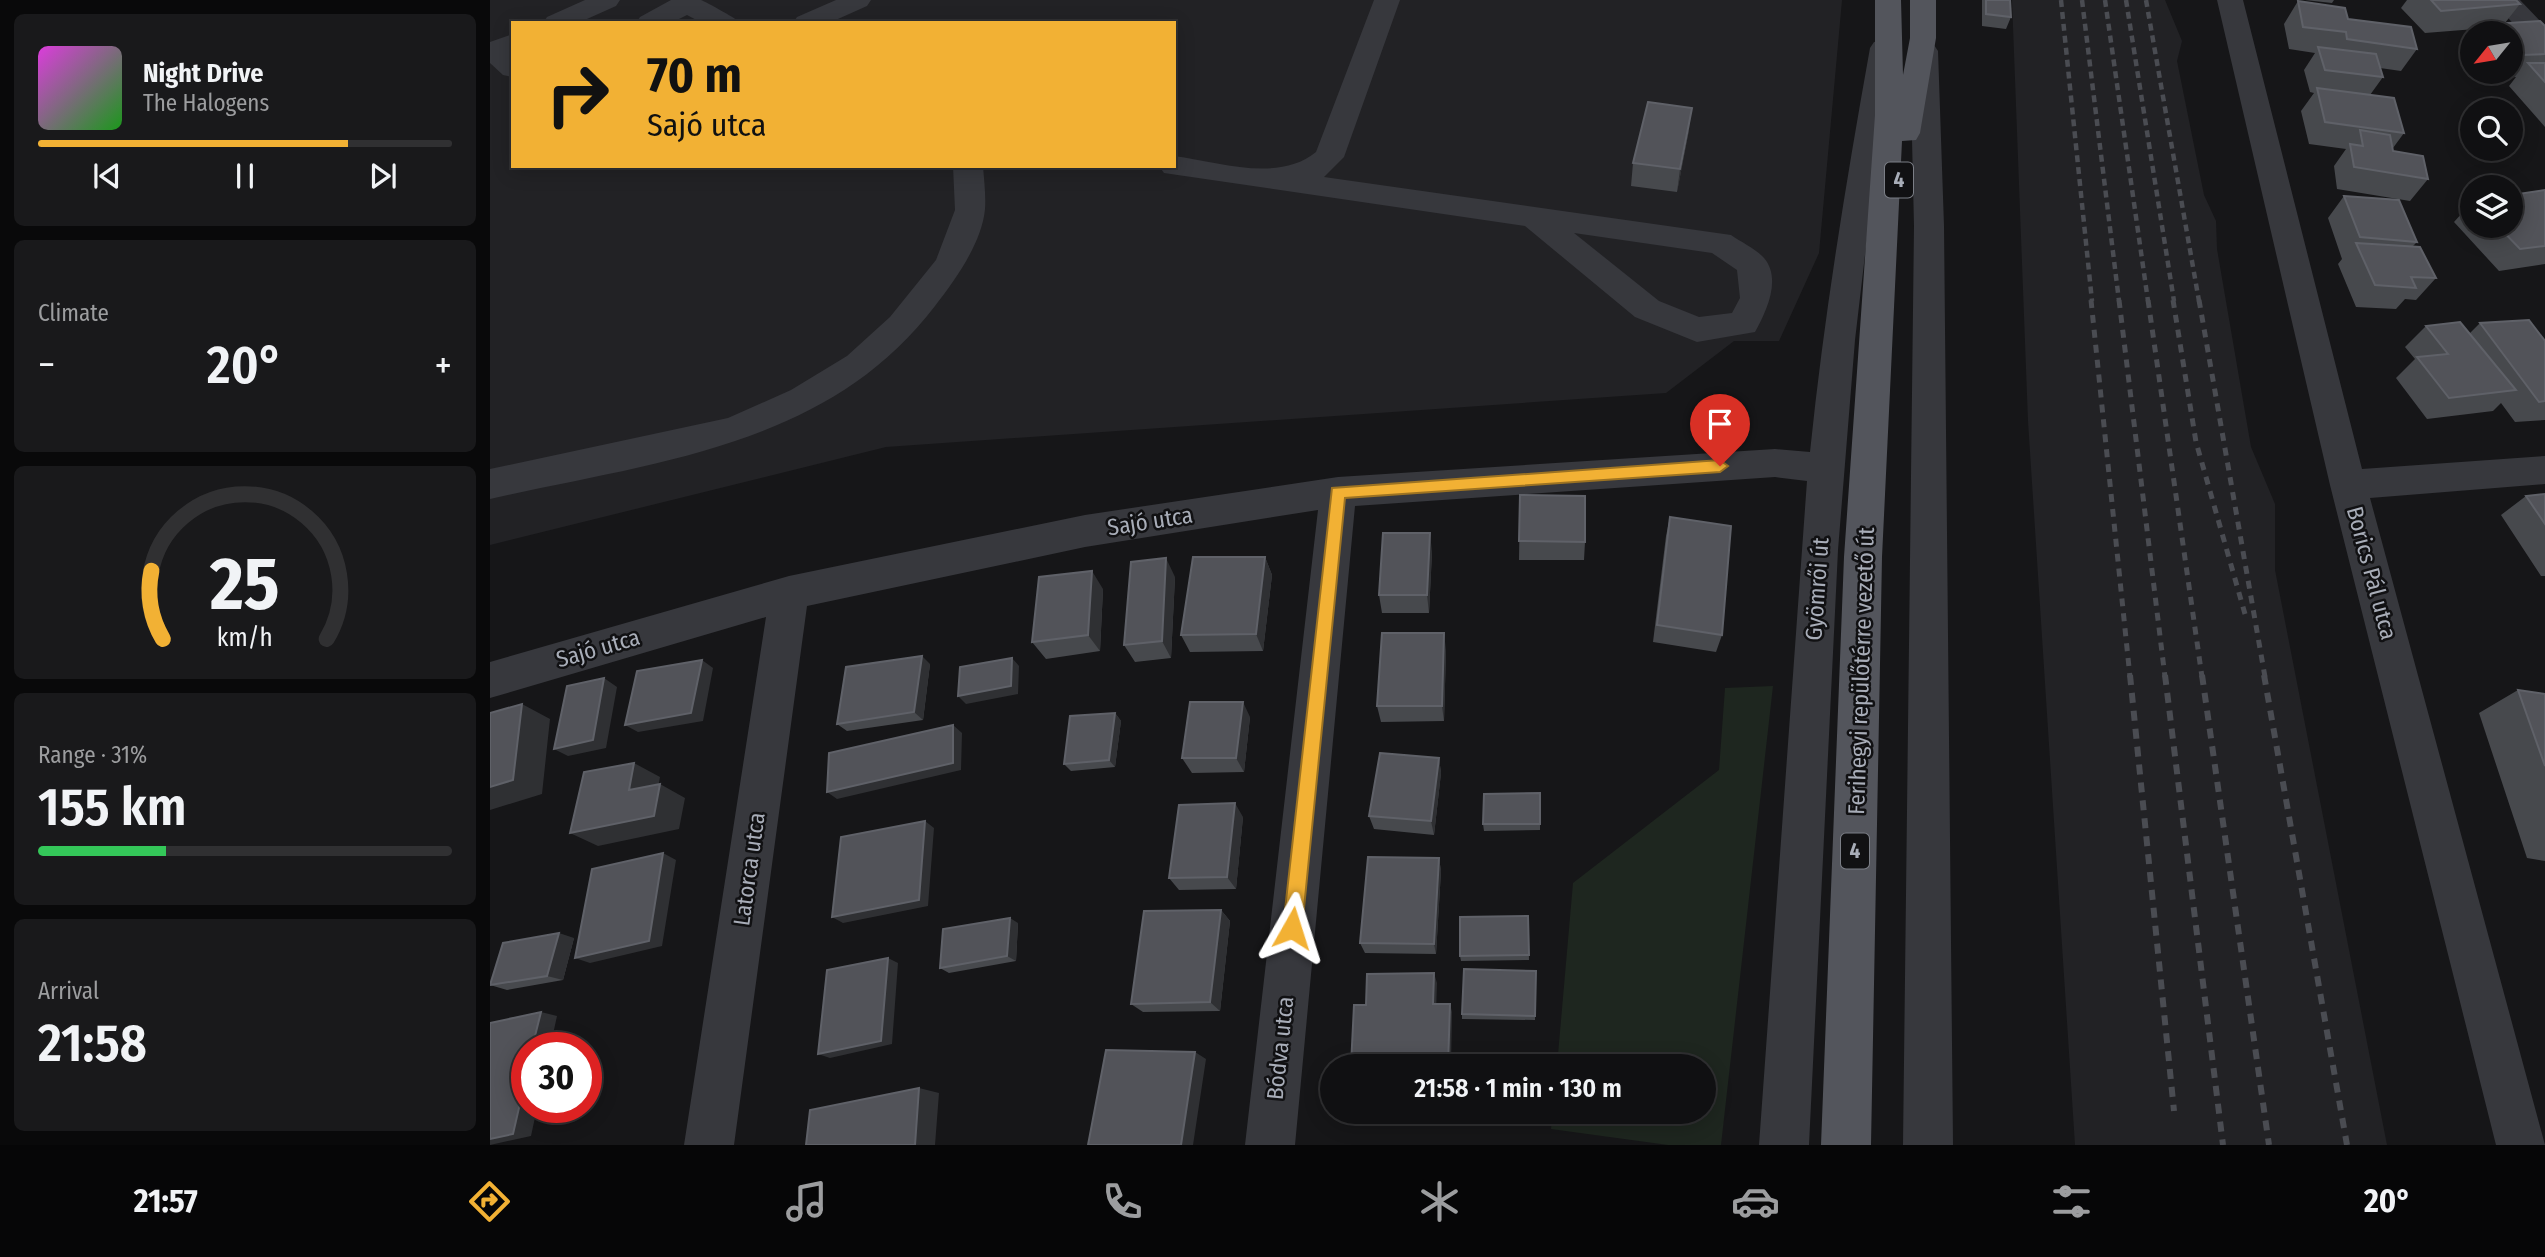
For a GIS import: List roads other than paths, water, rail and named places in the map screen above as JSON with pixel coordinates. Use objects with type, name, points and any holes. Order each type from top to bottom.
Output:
[{"type":"main road","name":"Ferihegyi repülőtérre vezető út","points":[[1846,1145],[1863,557],[1889,115],[1886,36],[1888,0]]},
{"type":"main road","name":"Ferihegyi repülőtérre vezető út","points":[[1878,323],[1923,38],[1923,0]]},
{"type":"street","points":[[560,21],[607,0]]},
{"type":"street","points":[[811,21],[858,0]]},
{"type":"street","points":[[1279,180],[1312,171],[1329,157],[1387,0]]},
{"type":"street","name":"Borics Pál utca","points":[[2230,0],[2348,485],[2521,1145]]},
{"type":"street","points":[[2505,0],[2545,41]]},
{"type":"street","points":[[653,21],[687,2],[703,14],[722,21]]},
{"type":"street","name":"Gyömrői út","points":[[1784,1145],[1827,468],[1838,340],[1854,221],[1886,36]]},
{"type":"street","points":[[1923,38],[1929,226],[1928,1145]]},
{"type":"street","points":[[511,43],[493,51],[511,67]]},
{"type":"street","points":[[1176,166],[1720,243],[1752,265],[1756,298],[1743,323],[1697,330],[1647,309],[1534,217]]},
{"type":"street","points":[[490,484],[735,430],[803,399],[859,365],[902,326],[950,264],[970,210],[968,168]]},
{"type":"street","name":"Sajó utca","points":[[490,680],[789,593],[1085,531],[1338,492],[1775,463],[1827,468]]},
{"type":"street","points":[[2348,485],[2545,470]]},
{"type":"street","name":"Bódva utca","points":[[1270,1145],[1338,492]]},
{"type":"street","name":"Latorca utca","points":[[709,1145],[789,593]]},
{"type":"railway","points":[[2061,0],[2092,301]]},
{"type":"railway","points":[[2082,0],[2119,301]]},
{"type":"railway","points":[[2105,0],[2148,301]]},
{"type":"railway","points":[[2126,0],[2174,301]]},
{"type":"railway","points":[[2146,0],[2199,301]]},
{"type":"railway","points":[[2091,300],[2130,677]]},
{"type":"railway","points":[[2119,300],[2165,677]]},
{"type":"railway","points":[[2148,300],[2202,677]]},
{"type":"railway","points":[[2173,300],[2196,442],[2245,614]]},
{"type":"railway","points":[[2199,300],[2265,677]]},
{"type":"railway","points":[[2130,675],[2174,1111]]},
{"type":"railway","points":[[2165,675],[2223,1145]]},
{"type":"railway","points":[[2202,675],[2269,1145]]},
{"type":"railway","points":[[2264,675],[2347,1145]]}]
